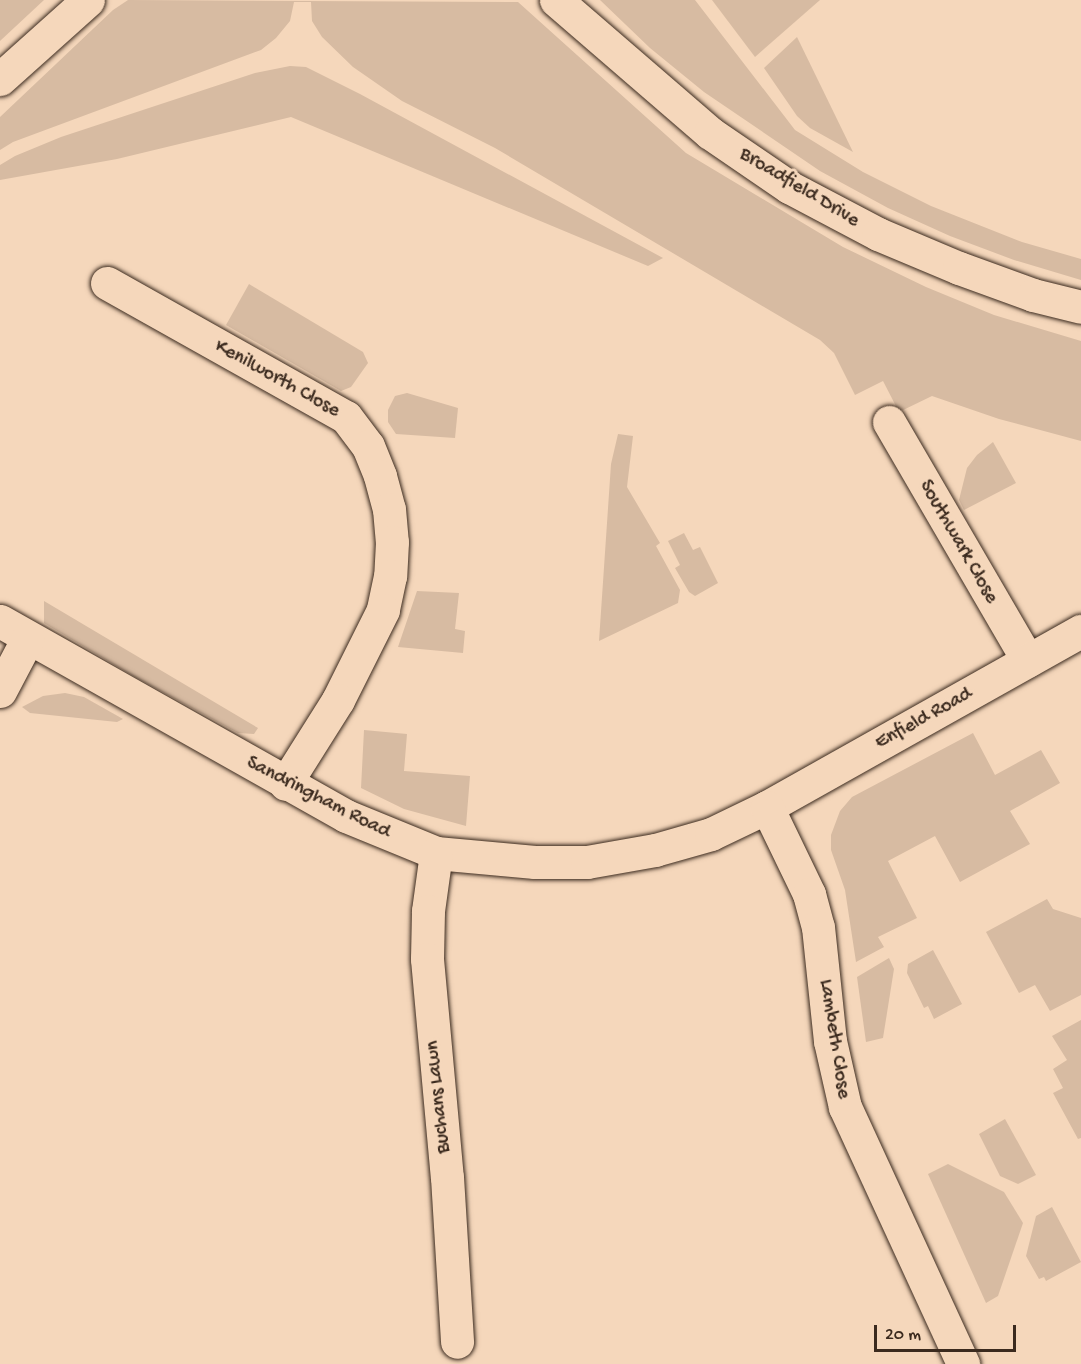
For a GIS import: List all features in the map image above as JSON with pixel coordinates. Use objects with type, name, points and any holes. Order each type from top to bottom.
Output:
[{"type":"street","name":"Broadfield Drive","points":[[556,0],[711,133],[789,187],[878,234],[1033,294],[1081,307]]},
{"type":"street","points":[[0,79],[81,3]]},
{"type":"street","name":"Kenilworth Close","points":[[107,283],[346,417],[368,446],[380,476],[389,509],[392,542],[390,576],[383,610],[338,700],[285,784]]},
{"type":"street","name":"Southwark Close","points":[[889,422],[1028,661]]},
{"type":"street","name":"Sandringham Road","points":[[0,621],[285,784],[346,816],[436,853],[535,862],[586,862],[655,850],[711,834],[768,807]]},
{"type":"street","name":"Enfield Road","points":[[768,807],[1081,631]]},
{"type":"street","points":[[0,691],[28,638]]},
{"type":"street","name":"Lambeth Close","points":[[768,807],[809,894],[818,927],[830,1041],[845,1107],[963,1364]]},
{"type":"street","name":"Buchans Lawn","points":[[436,853],[428,911],[427,959],[447,1177],[457,1342]]},
{"type":"shaded area","points":[[0,0],[44,0],[0,41]]},
{"type":"shaded area","points":[[128,0],[518,2],[686,153],[843,247],[926,287],[994,315],[1081,341],[1081,441],[999,419],[932,396],[899,412],[883,381],[855,395],[834,353],[820,340],[495,148],[402,101],[353,67],[322,37],[312,21],[311,2],[294,2],[290,21],[276,38],[261,50],[13,142],[0,150],[0,117],[113,10]]},
{"type":"shaded area","points":[[600,0],[695,0],[795,130],[863,172],[931,206],[1022,242],[1081,259],[1081,280],[1014,260],[950,236],[888,208],[820,171],[704,92],[650,48]]},
{"type":"shaded area","points":[[712,0],[820,0],[755,57]]},
{"type":"shaded area","points":[[797,37],[853,152],[810,128],[797,116],[764,68]]},
{"type":"shaded area","points":[[290,66],[306,67],[360,94],[663,258],[648,266],[291,117],[117,159],[0,180],[0,165],[15,156],[61,137],[255,73]]},
{"type":"shaded area","points":[[249,284],[363,352],[368,363],[351,387],[341,391],[226,325]]},
{"type":"shaded area","points":[[407,393],[458,408],[455,438],[396,434],[388,422],[388,410],[395,396]]},
{"type":"shaded area","points":[[618,434],[633,436],[627,487],[660,543],[656,546],[680,590],[678,603],[599,641],[611,464]]},
{"type":"shaded area","points":[[993,442],[1016,483],[964,510],[959,500],[967,468],[977,455]]},
{"type":"shaded area","points":[[684,533],[693,550],[700,547],[718,583],[695,596],[689,592],[675,568],[680,565],[668,541]]},
{"type":"shaded area","points":[[417,591],[459,593],[455,629],[465,631],[463,653],[398,647]]},
{"type":"shaded area","points":[[44,601],[258,728],[254,734],[238,733],[135,677],[44,623]]},
{"type":"shaded area","points":[[65,693],[84,697],[123,719],[117,722],[30,713],[22,707],[43,696]]},
{"type":"shaded area","points":[[364,730],[407,734],[404,771],[470,776],[466,826],[404,809],[361,788]]},
{"type":"shaded area","points":[[973,733],[995,775],[1041,750],[1060,783],[1010,811],[1030,844],[960,882],[935,836],[888,861],[917,918],[878,937],[884,947],[856,962],[845,890],[831,850],[831,835],[840,811],[852,797]]},
{"type":"shaded area","points":[[1047,899],[1053,909],[1081,918],[1081,995],[1050,1011],[1035,985],[1019,993],[986,932]]},
{"type":"shaded area","points":[[933,950],[962,1004],[934,1019],[928,1006],[924,1008],[907,973],[908,964]]},
{"type":"shaded area","points":[[889,958],[894,969],[883,1038],[866,1042],[857,977]]},
{"type":"shaded area","points":[[1081,1020],[1081,1138],[1078,1139],[1053,1093],[1063,1088],[1053,1069],[1067,1060],[1052,1036]]},
{"type":"shaded area","points":[[1005,1119],[1036,1175],[1018,1184],[1000,1176],[979,1134]]},
{"type":"shaded area","points":[[948,1164],[1004,1192],[1023,1223],[998,1296],[986,1303],[928,1174]]},
{"type":"shaded area","points":[[1052,1207],[1081,1262],[1046,1281],[1044,1277],[1039,1279],[1026,1256],[1036,1216]]}]
